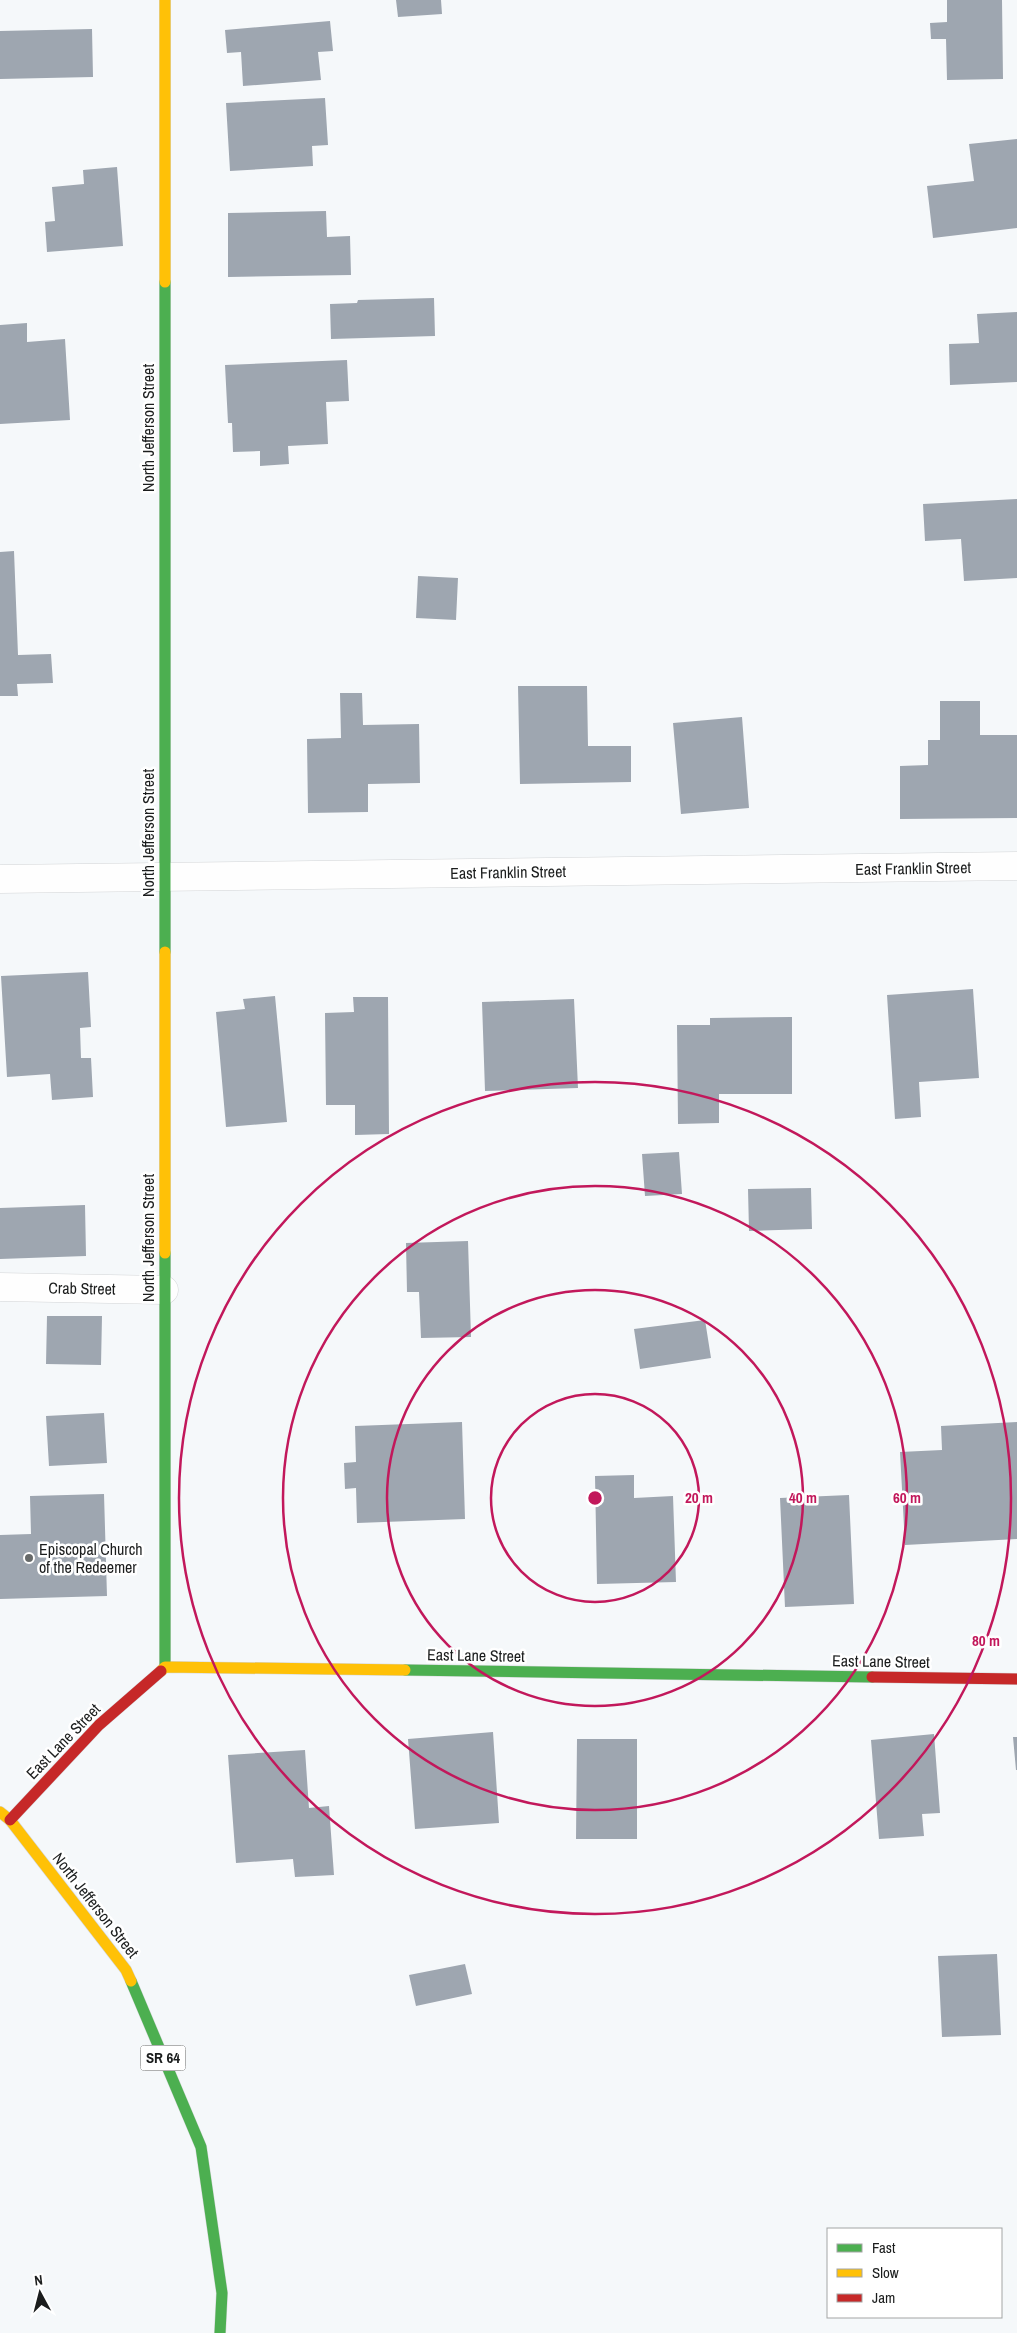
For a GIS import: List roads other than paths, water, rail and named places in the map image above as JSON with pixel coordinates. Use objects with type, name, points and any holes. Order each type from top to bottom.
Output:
[{"type":"street","name":"North Jefferson Street","points":[[165,0],[165,1667]]},
{"type":"street","name":"East Franklin Street","points":[[0,879],[1017,866]]},
{"type":"street","name":"Crab Street","points":[[0,1287],[164,1290]]},
{"type":"street","name":"East Lane Street","points":[[10,1820],[99,1726],[165,1667],[1017,1679]]},
{"type":"street","name":"SR 64","points":[[0,1812],[10,1820]]},
{"type":"street","name":"North Jefferson Street","points":[[10,1820],[126,1970],[201,2147],[222,2293],[220,2333]]},
{"type":"place","name":"Episcopal Church of the Redeemer","points":[[29,1558]]}]
